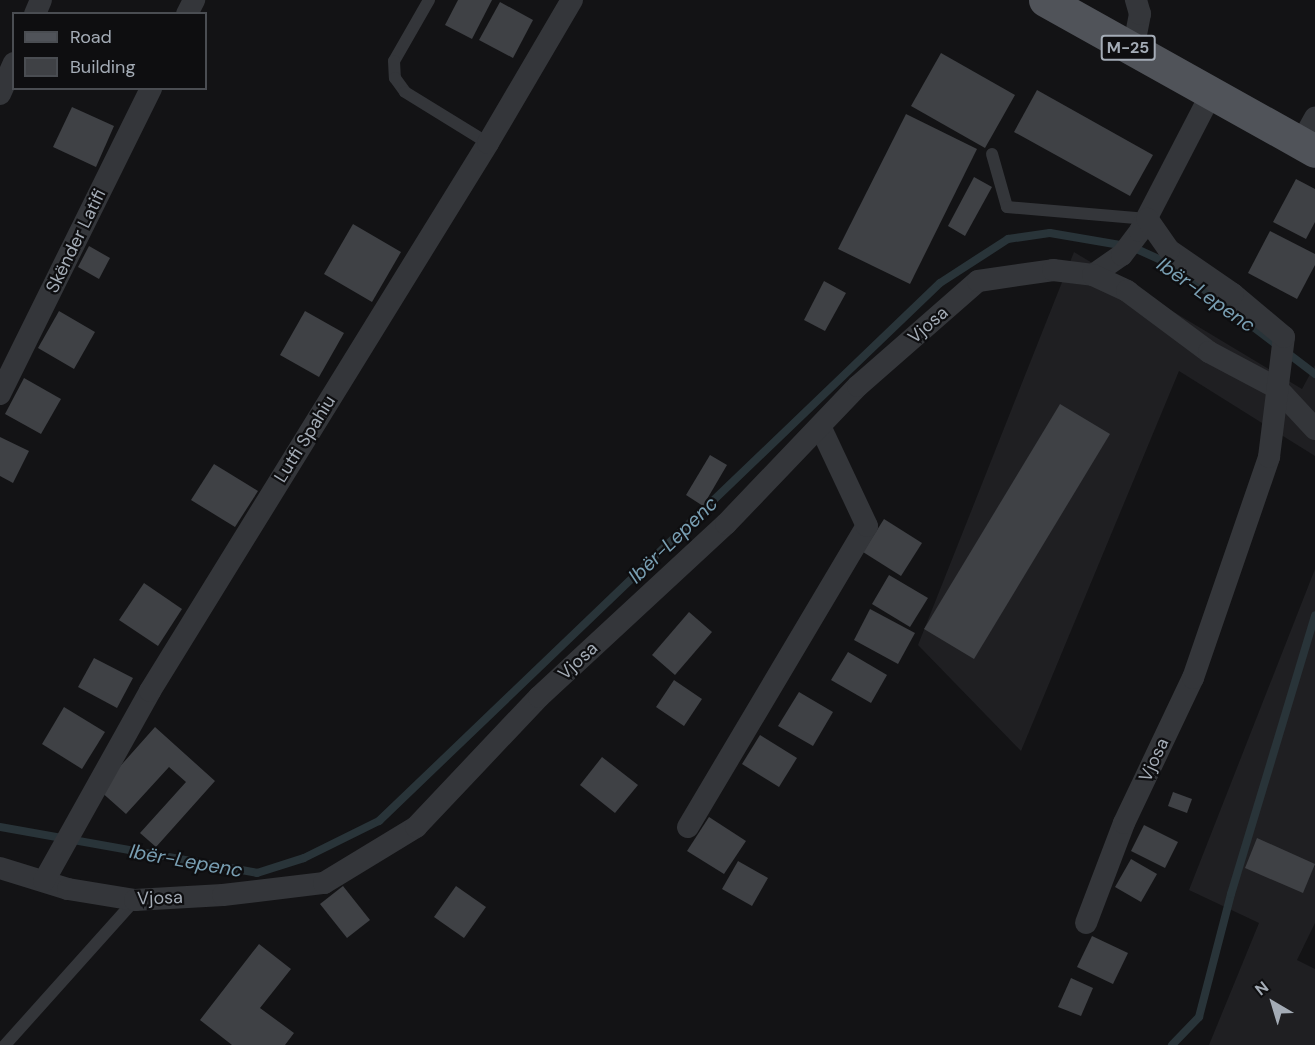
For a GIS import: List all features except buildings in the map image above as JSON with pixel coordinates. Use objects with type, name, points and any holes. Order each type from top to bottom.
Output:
[{"type":"main road","name":"M-25","points":[[1045,0],[1211,94],[1310,137]]},
{"type":"street","name":"Lutfi Spahiu","points":[[44,881],[150,691],[488,143],[572,0]]},
{"type":"street","points":[[1133,50],[1140,14],[1136,0]]},
{"type":"street","points":[[0,94],[12,67]]},
{"type":"street","name":"Skënder Latifi","points":[[0,394],[150,90]]},
{"type":"street","points":[[1093,274],[1122,255],[1143,225],[1211,94]]},
{"type":"street","name":"Vjosa","points":[[1086,923],[1124,823],[1193,678],[1269,457],[1284,337],[1233,294],[1169,250],[1143,225]]},
{"type":"street","name":"Vjosa","points":[[0,868],[68,889],[135,900],[223,895],[324,883],[416,827],[539,696],[726,524],[858,386],[978,281],[1053,270],[1093,274],[1127,291],[1209,352],[1277,388]]},
{"type":"street","points":[[1277,388],[1315,429]]},
{"type":"street","points":[[688,827],[867,526],[820,426]]},
{"type":"lane","points":[[429,0],[394,61],[395,78],[405,92],[488,143]]},
{"type":"lane","points":[[992,154],[1007,207],[1143,225]]},
{"type":"lane","points":[[4,1045],[135,900]]},
{"type":"shaded area","points":[[1074,252],[1302,389],[1315,365],[1315,456],[1179,371],[1021,751],[918,645]]},
{"type":"shaded area","points":[[1315,569],[1315,923],[1297,960],[1315,969],[1315,1045],[1209,1045],[1259,923],[1189,890]]},
{"type":"waterway","name":"Ibër-Lepenc","points":[[0,827],[257,873],[304,858],[379,821],[940,283],[1008,239],[1050,233],[1132,247],[1172,265],[1315,374]]},
{"type":"waterway","points":[[1172,1045],[1199,1017],[1231,894],[1315,615]]}]
